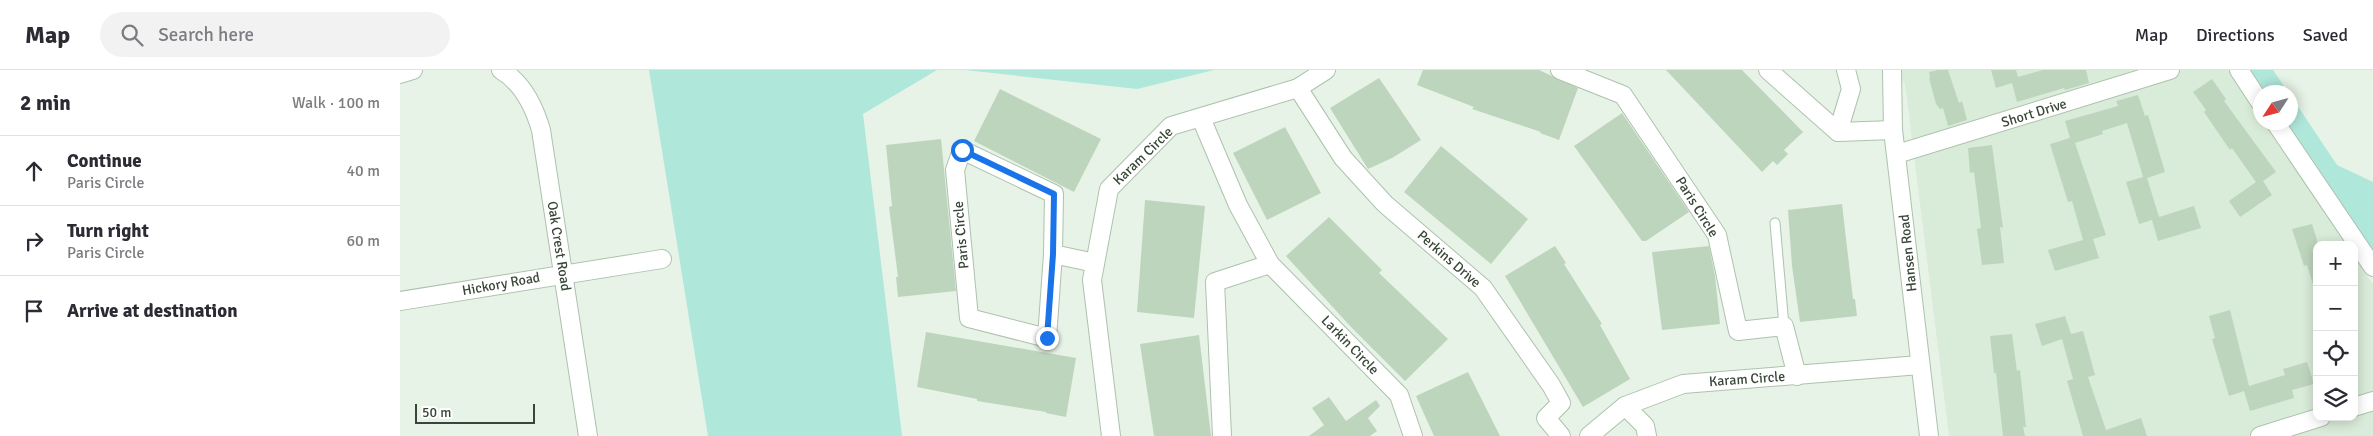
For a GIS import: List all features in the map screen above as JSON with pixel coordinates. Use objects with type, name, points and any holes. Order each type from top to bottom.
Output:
[{"type":"street","points":[[400,74],[414,70]]},
{"type":"street","name":"Oak Crest Road","points":[[500,70],[509,75],[524,91],[536,113],[541,130],[588,436]]},
{"type":"street","name":"Karam Circle","points":[[1112,436],[1092,280],[1109,189],[1171,126],[1298,88],[1326,70]]},
{"type":"street","name":"Paris Circle","points":[[1560,70],[1622,95],[1628,103],[1717,236],[1738,331],[1784,326]]},
{"type":"street","points":[[1768,70],[1838,132],[1893,130]]},
{"type":"street","points":[[1838,132],[1851,89],[1846,70]]},
{"type":"street","name":"Hansen Road","points":[[1892,70],[1893,130],[1929,436]]},
{"type":"street","name":"Short Drive","points":[[1896,154],[2170,70]]},
{"type":"street","points":[[2239,70],[2253,91]]},
{"type":"street","name":"Perkins Drive","points":[[1298,88],[1343,158],[1386,204],[1483,288],[1554,391],[1560,403],[1546,418],[1561,436]]},
{"type":"street","name":"Larkin Circle","points":[[1201,118],[1238,205],[1270,264],[1399,395],[1413,436]]},
{"type":"street","points":[[2280,130],[2373,267]]},
{"type":"street","name":"Paris Circle","points":[[962,150],[1054,194],[1053,254],[1047,338],[969,318],[955,170],[962,150]]},
{"type":"street","points":[[1053,254],[1095,263]]},
{"type":"street","name":"Hickory Road","points":[[400,301],[563,273],[662,259]]},
{"type":"street","points":[[1222,436],[1215,282],[1270,264]]},
{"type":"street","points":[[1784,326],[1797,376]]},
{"type":"street","name":"Karam Circle","points":[[1589,436],[1625,406],[1683,384],[1920,365]]},
{"type":"street","points":[[2358,406],[2373,401]]},
{"type":"street","points":[[1625,406],[1645,426],[1647,436]]},
{"type":"street","points":[[2260,436],[2313,419]]},
{"type":"lane","points":[[1775,223],[1784,326]]},
{"type":"shaded area","points":[[649,70],[937,70],[863,114],[902,436],[708,436]]},
{"type":"shaded area","points":[[965,70],[1214,70],[1137,89]]},
{"type":"shaded area","points":[[1892,70],[2228,70],[2253,107],[2253,130],[2269,130],[2344,241],[2313,241],[2313,421],[2358,421],[2358,262],[2373,284],[2373,436],[1949,436],[1905,83]]},
{"type":"shaded area","points":[[2237,70],[2273,70],[2283,85],[2253,85]]},
{"type":"shaded area","points":[[2298,106],[2337,165],[2373,182],[2373,263],[2279,130],[2298,130]]},
{"type":"building","points":[[1423,70],[1539,70],[1578,88],[1559,140],[1472,109],[1474,107],[1417,85]]},
{"type":"building","points":[[1666,70],[1742,70],[1803,132],[1784,150],[1788,154],[1777,165],[1773,161],[1762,172]]},
{"type":"building","points":[[1948,70],[1959,103],[1962,101],[1967,120],[1948,126],[1943,108],[1940,109],[1936,104],[1929,78],[1929,72]]},
{"type":"building","points":[[1991,70],[2016,70],[2018,77],[2043,70],[2086,70],[2089,83],[2065,90],[2064,88],[2017,102],[2012,83],[1996,88]]},
{"type":"building","points":[[1379,78],[1421,140],[1392,158],[1368,169],[1330,108]]},
{"type":"building","points":[[2212,79],[2226,99],[2224,101],[2276,172],[2263,181],[2272,195],[2240,217],[2229,201],[2256,182],[2232,148],[2230,150],[2193,92]]},
{"type":"building","points":[[1000,89],[1101,139],[1074,192],[974,141]]},
{"type":"building","points":[[2138,95],[2145,116],[2148,115],[2165,172],[2147,178],[2159,217],[2194,206],[2201,228],[2158,241],[2152,220],[2139,224],[2126,182],[2143,177],[2127,123],[2102,131],[2103,134],[2075,143],[2106,235],[2093,239],[2099,258],[2055,271],[2048,250],[2083,240],[2072,201],[2068,202],[2050,144],[2070,138],[2065,121],[2118,106],[2116,101]]},
{"type":"building","points":[[1622,113],[1689,212],[1646,241],[1642,241],[1574,146]]},
{"type":"building","points":[[1285,127],[1321,193],[1267,220],[1233,153]]},
{"type":"building","points":[[941,139],[956,291],[898,297],[896,277],[898,277],[889,207],[892,206],[886,145]]},
{"type":"building","points":[[1992,145],[2003,228],[2000,227],[2004,263],[1982,265],[1977,229],[1981,228],[1974,172],[1970,173],[1968,148]]},
{"type":"building","points":[[1441,146],[1528,219],[1491,264],[1404,192]]},
{"type":"building","points":[[1145,200],[1205,206],[1194,318],[1137,312]]},
{"type":"building","points":[[1842,204],[1853,299],[1855,299],[1857,316],[1800,322],[1792,266],[1788,210]]},
{"type":"building","points":[[1329,217],[1382,270],[1379,273],[1448,339],[1405,381],[1352,328],[1286,256]]},
{"type":"building","points":[[2312,224],[2317,240],[2313,241],[2313,285],[2307,265],[2304,266],[2292,229]]},
{"type":"building","points":[[1555,246],[1566,263],[1564,264],[1602,324],[1600,325],[1630,379],[1583,407],[1505,276]]},
{"type":"building","points":[[1709,246],[1715,276],[1720,324],[1662,330],[1652,252]]},
{"type":"building","points":[[2230,310],[2249,386],[2285,375],[2283,369],[2307,362],[2313,384],[2292,390],[2294,398],[2250,411],[2244,391],[2229,396],[2212,339],[2215,338],[2209,316]]},
{"type":"building","points":[[2065,316],[2071,334],[2083,331],[2095,375],[2088,377],[2106,430],[2141,418],[2147,436],[2083,436],[2067,381],[2073,379],[2062,339],[2042,346],[2035,324]]},
{"type":"building","points":[[926,332],[1076,358],[1066,417],[977,401],[977,399],[917,387]]},
{"type":"building","points":[[2012,334],[2017,371],[2020,370],[2026,427],[2023,427],[2025,436],[2003,436],[1996,373],[1994,373],[1990,336]]},
{"type":"building","points":[[1199,335],[1211,436],[1154,436],[1140,344]]},
{"type":"building","points":[[1468,372],[1500,436],[1434,436],[1416,396]]},
{"type":"building","points":[[1329,397],[1346,421],[1376,400],[1380,406],[1368,418],[1377,431],[1370,436],[1309,436],[1324,425],[1312,408]]},
{"type":"route","points":[[962,150],[1054,194],[1053,254],[1047,338]]}]
